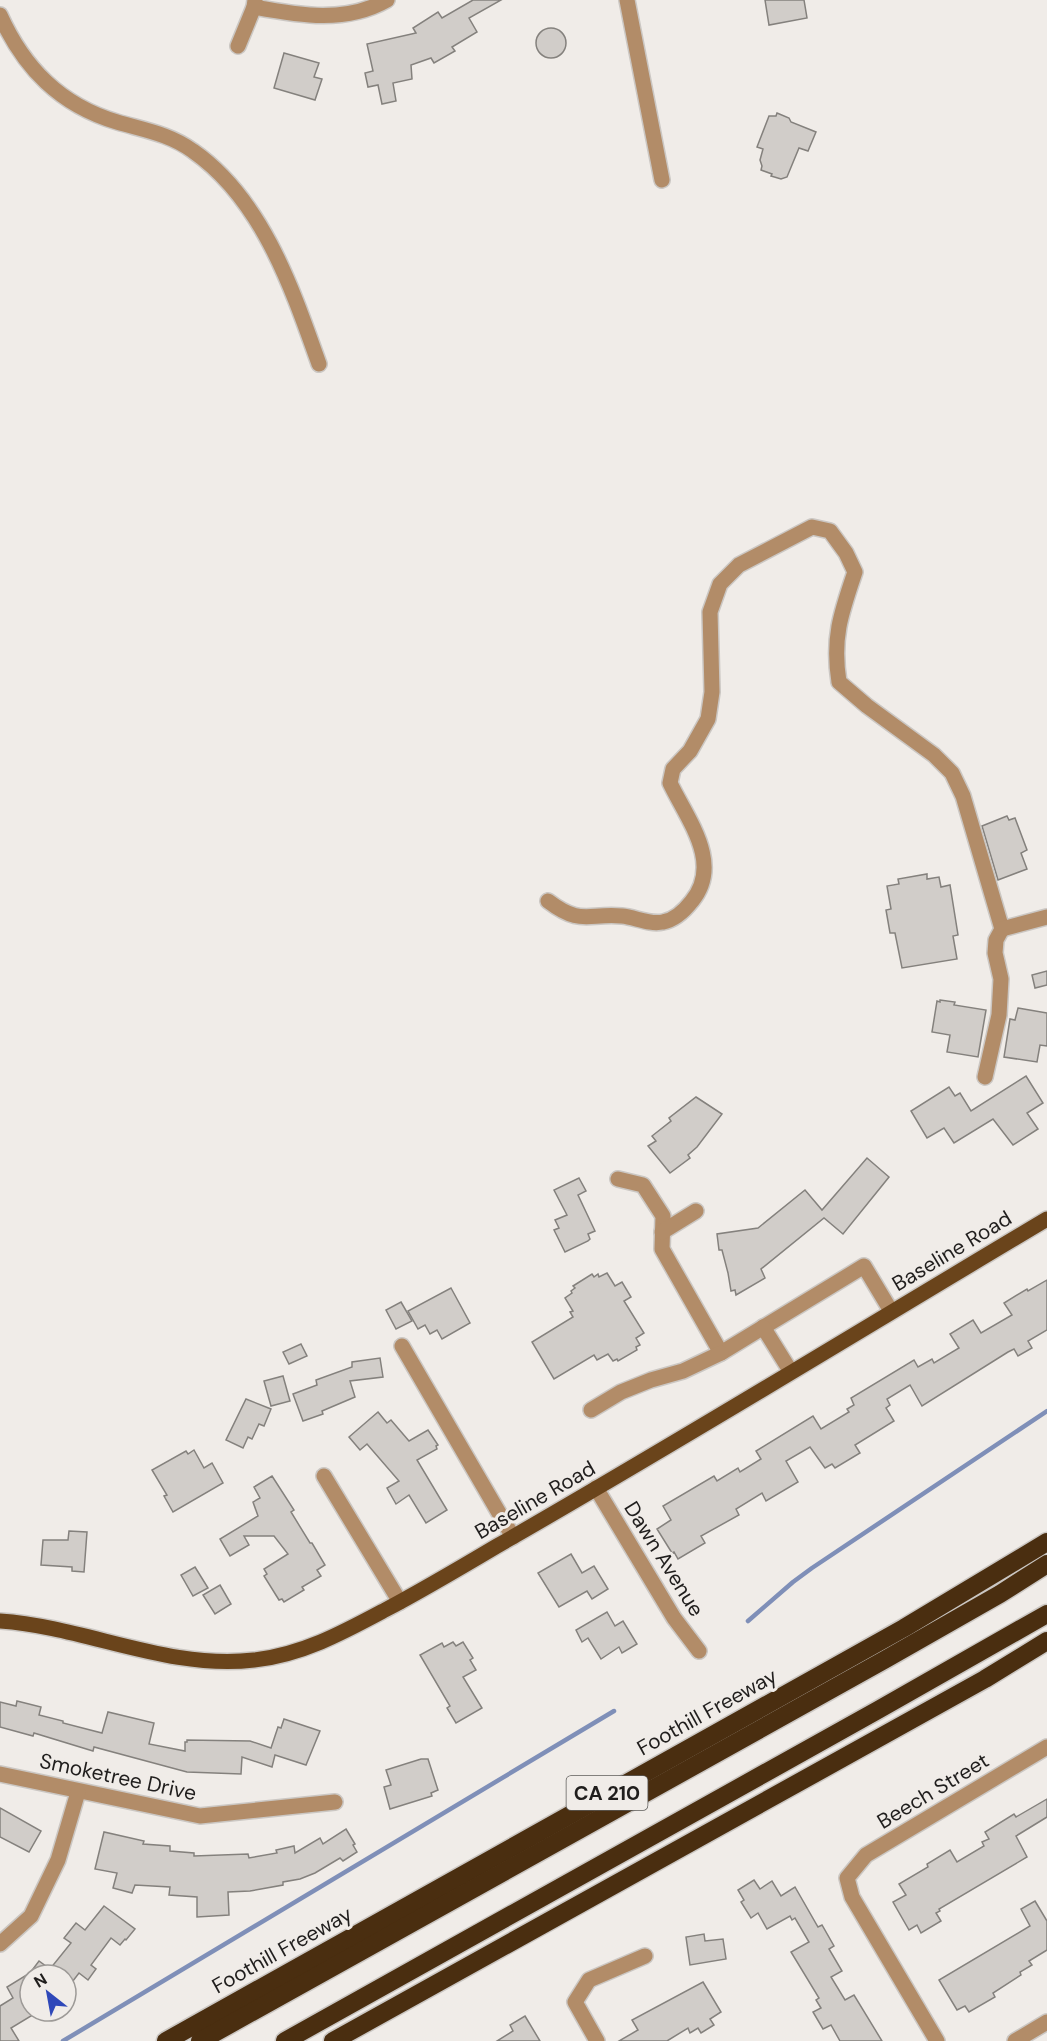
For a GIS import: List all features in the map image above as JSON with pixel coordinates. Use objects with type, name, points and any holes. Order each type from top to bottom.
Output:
[{"type":"highway","name":"Foothill Freeway","points":[[166,2041],[904,1628],[1047,1542]]},
{"type":"highway","points":[[200,2041],[886,1659],[1000,1594],[1047,1564]]},
{"type":"highway","points":[[285,2041],[1047,1614]]},
{"type":"highway","points":[[333,2041],[985,1679],[1047,1641]]},
{"type":"main road","name":"Baseline Road","points":[[0,1621],[25,1623],[168,1656],[208,1661],[255,1660],[298,1651],[334,1637],[513,1537],[1047,1219]]},
{"type":"street","points":[[238,46],[255,4],[304,16],[343,15],[387,0]]},
{"type":"street","points":[[627,0],[662,180]]},
{"type":"street","points":[[0,15],[12,42],[41,79],[75,103],[115,122],[176,140],[194,151],[215,170],[241,199],[280,262],[294,292],[319,364]]},
{"type":"street","points":[[548,902],[574,917],[627,916],[650,922],[664,922],[685,910],[696,896],[703,885],[706,864],[702,846],[670,783],[673,769],[690,751],[708,719],[712,692],[710,612],[720,584],[739,565],[812,527],[830,531],[846,553],[855,572],[839,618],[835,658],[839,682],[933,755],[952,773],[963,796],[1002,929],[996,940],[995,952],[1001,979],[999,1015],[985,1077]]},
{"type":"street","points":[[1002,929],[1047,917]]},
{"type":"street","points":[[618,1179],[643,1185],[663,1216],[662,1249],[721,1353]]},
{"type":"street","points":[[662,1232],[696,1211]]},
{"type":"street","points":[[591,1410],[621,1392],[683,1371],[721,1353],[864,1266],[891,1311]]},
{"type":"street","points":[[764,1327],[791,1372]]},
{"type":"street","points":[[402,1346],[513,1537]]},
{"type":"street","points":[[324,1476],[399,1602]]},
{"type":"street","name":"Dawn Avenue","points":[[596,1488],[674,1618],[699,1652]]},
{"type":"street","name":"Beech Street","points":[[937,2041],[852,1897],[847,1878],[866,1855],[1047,1747]]},
{"type":"street","name":"Smoketree Drive","points":[[0,1774],[200,1816],[335,1802]]},
{"type":"street","points":[[0,1944],[31,1916],[58,1860],[78,1792]]},
{"type":"street","points":[[597,2041],[575,2002],[589,1980],[645,1956]]},
{"type":"street","points":[[1015,2041],[1047,2022]]},
{"type":"building","points":[[473,0],[501,0],[469,18],[477,32],[452,47],[455,51],[434,63],[431,58],[411,65],[412,79],[393,83],[396,101],[382,104],[378,85],[368,87],[365,73],[373,71],[367,44],[416,33],[413,28],[438,12],[442,18]]},
{"type":"building","points":[[765,0],[804,0],[807,18],[769,25]]},
{"type":"building","points":[[551,28],[562,32],[566,43],[562,54],[551,58],[540,54],[536,43],[540,32]]},
{"type":"building","points":[[284,53],[319,63],[314,77],[322,79],[315,100],[274,88]]},
{"type":"building","points":[[777,113],[789,118],[791,122],[816,132],[808,151],[799,148],[787,177],[781,179],[761,170],[760,160],[763,149],[757,147],[769,116],[776,116]]},
{"type":"building","points":[[1007,816],[1009,820],[1015,818],[1027,850],[1021,853],[1027,869],[998,880],[982,826]]},
{"type":"building","points":[[927,874],[927,879],[939,877],[941,887],[950,885],[958,935],[953,936],[957,959],[902,968],[895,933],[890,933],[886,910],[891,909],[887,886],[899,884],[898,879]]},
{"type":"building","points":[[1047,971],[1047,985],[1035,988],[1032,975]]},
{"type":"building","points":[[940,1000],[955,1002],[954,1005],[986,1010],[978,1057],[947,1052],[950,1035],[932,1032],[937,1001],[940,1002]]},
{"type":"building","points":[[1018,1008],[1047,1013],[1047,1046],[1040,1045],[1037,1062],[1004,1057],[1010,1019],[1015,1020]]},
{"type":"building","points":[[1026,1076],[1043,1103],[1027,1113],[1038,1129],[1013,1145],[993,1119],[954,1143],[944,1128],[927,1138],[911,1111],[949,1087],[955,1096],[960,1093],[971,1111]]},
{"type":"building","points":[[696,1097],[722,1114],[697,1147],[688,1155],[690,1158],[670,1173],[648,1146],[656,1141],[652,1136],[671,1121],[669,1118]]},
{"type":"building","points":[[867,1158],[889,1177],[843,1234],[824,1218],[761,1269],[765,1278],[736,1295],[735,1290],[731,1291],[722,1250],[719,1250],[717,1234],[758,1228],[805,1190],[822,1210]]},
{"type":"building","points":[[579,1178],[586,1191],[578,1195],[595,1231],[588,1234],[590,1239],[588,1241],[565,1252],[554,1230],[559,1228],[555,1220],[567,1215],[554,1190]]},
{"type":"building","points":[[607,1273],[615,1286],[622,1282],[631,1297],[624,1301],[644,1333],[636,1338],[640,1345],[636,1347],[637,1350],[618,1361],[617,1359],[613,1361],[608,1354],[597,1360],[594,1355],[554,1379],[532,1342],[573,1317],[570,1312],[573,1311],[565,1298],[572,1293],[571,1291],[575,1288],[573,1286],[592,1274],[594,1277],[598,1274],[599,1277]]},
{"type":"building","points":[[1047,1280],[1047,1330],[1028,1341],[1032,1348],[1018,1356],[1014,1349],[1008,1352],[922,1406],[910,1385],[887,1399],[890,1405],[886,1408],[894,1421],[855,1445],[860,1453],[835,1468],[832,1464],[825,1468],[810,1447],[786,1461],[798,1482],[766,1501],[762,1493],[736,1509],[739,1515],[701,1536],[705,1543],[678,1559],[674,1552],[672,1553],[657,1529],[671,1520],[663,1506],[714,1476],[717,1481],[738,1468],[740,1472],[761,1459],[756,1451],[813,1416],[821,1429],[849,1412],[847,1409],[854,1405],[851,1398],[914,1360],[918,1367],[932,1359],[934,1363],[959,1348],[950,1334],[973,1320],[981,1333],[1012,1315],[1004,1303]]},
{"type":"building","points":[[451,1288],[470,1323],[442,1339],[437,1330],[430,1334],[425,1325],[418,1329],[408,1311]]},
{"type":"building","points":[[401,1302],[412,1321],[396,1329],[386,1310]]},
{"type":"building","points":[[301,1344],[307,1356],[289,1364],[283,1352]]},
{"type":"building","points":[[380,1358],[383,1377],[350,1381],[355,1397],[322,1411],[323,1414],[303,1421],[293,1394],[317,1385],[316,1380],[352,1367],[352,1362]]},
{"type":"building","points":[[283,1376],[290,1401],[271,1406],[264,1381]]},
{"type":"building","points":[[246,1399],[271,1409],[264,1426],[259,1424],[252,1439],[248,1437],[243,1448],[226,1440]]},
{"type":"building","points":[[378,1412],[387,1423],[391,1420],[409,1441],[428,1430],[438,1445],[437,1449],[417,1460],[447,1510],[426,1523],[409,1495],[396,1504],[387,1488],[399,1481],[367,1444],[360,1450],[349,1437]]},
{"type":"building","points":[[194,1450],[204,1468],[212,1463],[223,1483],[173,1512],[164,1496],[167,1495],[152,1470],[186,1451],[188,1454]]},
{"type":"building","points":[[272,1476],[294,1510],[291,1512],[325,1565],[317,1570],[321,1576],[302,1587],[304,1590],[284,1602],[282,1599],[279,1600],[264,1576],[267,1574],[264,1569],[288,1554],[274,1536],[244,1536],[249,1545],[230,1556],[220,1539],[258,1516],[253,1502],[260,1498],[254,1487]]},
{"type":"building","points":[[69,1531],[87,1532],[84,1572],[72,1571],[72,1567],[41,1565],[43,1540],[68,1540]]},
{"type":"building","points":[[571,1554],[582,1573],[594,1566],[608,1589],[592,1599],[587,1591],[559,1607],[538,1573]]},
{"type":"building","points":[[195,1567],[208,1588],[193,1596],[181,1575]]},
{"type":"building","points":[[220,1585],[231,1604],[215,1614],[203,1595]]},
{"type":"building","points":[[607,1612],[615,1626],[623,1621],[637,1644],[622,1653],[619,1647],[601,1659],[588,1638],[582,1642],[576,1630]]},
{"type":"building","points":[[453,1642],[456,1646],[463,1642],[473,1658],[470,1660],[476,1670],[463,1677],[482,1708],[456,1723],[447,1708],[450,1706],[420,1655],[442,1643],[444,1647]]},
{"type":"building","points":[[17,1701],[41,1707],[39,1715],[102,1733],[108,1712],[154,1723],[149,1744],[185,1751],[187,1740],[250,1741],[271,1748],[278,1727],[281,1728],[284,1719],[320,1731],[306,1765],[275,1755],[272,1767],[242,1757],[241,1774],[187,1772],[94,1747],[93,1751],[34,1733],[33,1736],[0,1727],[0,1702],[16,1706]]},
{"type":"building","points":[[428,1759],[438,1790],[431,1793],[432,1796],[390,1809],[384,1787],[391,1785],[386,1770]]},
{"type":"building","points":[[1047,1799],[1047,1817],[1016,1836],[1027,1857],[939,1909],[940,1911],[936,1913],[941,1921],[921,1933],[917,1925],[909,1930],[893,1902],[906,1895],[899,1884],[928,1867],[927,1864],[950,1850],[957,1862],[984,1846],[982,1842],[989,1839],[985,1832],[1014,1814],[1016,1817]]},
{"type":"building","points":[[0,1808],[41,1831],[29,1852],[0,1837]]},
{"type":"building","points":[[346,1829],[357,1852],[343,1861],[340,1858],[315,1873],[283,1882],[283,1885],[228,1892],[229,1915],[197,1917],[197,1897],[169,1895],[170,1887],[135,1885],[132,1893],[113,1888],[117,1873],[95,1869],[104,1832],[144,1841],[143,1844],[170,1846],[170,1851],[194,1853],[194,1856],[248,1854],[249,1858],[277,1853],[276,1850],[294,1846],[295,1853],[320,1838],[323,1844]]},
{"type":"building","points":[[754,1880],[760,1889],[772,1881],[781,1896],[795,1887],[818,1927],[822,1925],[834,1946],[829,1949],[842,1971],[831,1977],[845,2000],[854,1995],[882,2041],[840,2041],[831,2025],[823,2029],[813,2012],[821,2008],[816,2000],[819,1998],[791,1952],[809,1942],[795,1918],[792,1920],[790,1916],[767,1929],[758,1913],[751,1918],[741,1902],[744,1900],[738,1890]]},
{"type":"building","points":[[1035,1901],[1047,1921],[1047,1950],[1029,1961],[1032,1965],[1020,1972],[1021,1975],[993,1993],[995,1997],[969,2012],[965,2006],[957,2010],[939,1980],[1030,1926],[1021,1909]]},
{"type":"building","points":[[104,1906],[135,1929],[120,1945],[111,1938],[91,1965],[96,1969],[88,1980],[78,1974],[78,1963],[55,1963],[71,1943],[64,1938],[76,1923],[85,1930]]},
{"type":"building","points":[[704,1934],[705,1941],[723,1939],[726,1959],[690,1965],[686,1937]]},
{"type":"building","points":[[18,1980],[19,2023],[11,2028],[19,2041],[0,2041],[0,2006],[13,1998],[7,1987]]},
{"type":"building","points":[[703,1982],[721,2012],[710,2019],[714,2025],[701,2033],[698,2028],[690,2033],[688,2028],[667,2041],[619,2041],[638,2030],[632,2020]]},
{"type":"building","points":[[525,2016],[540,2041],[497,2041],[513,2031],[510,2025]]},
{"type":"waterway","points":[[748,1621],[812,1568],[1047,1411]]},
{"type":"waterway","points":[[63,2041],[614,1711]]}]
